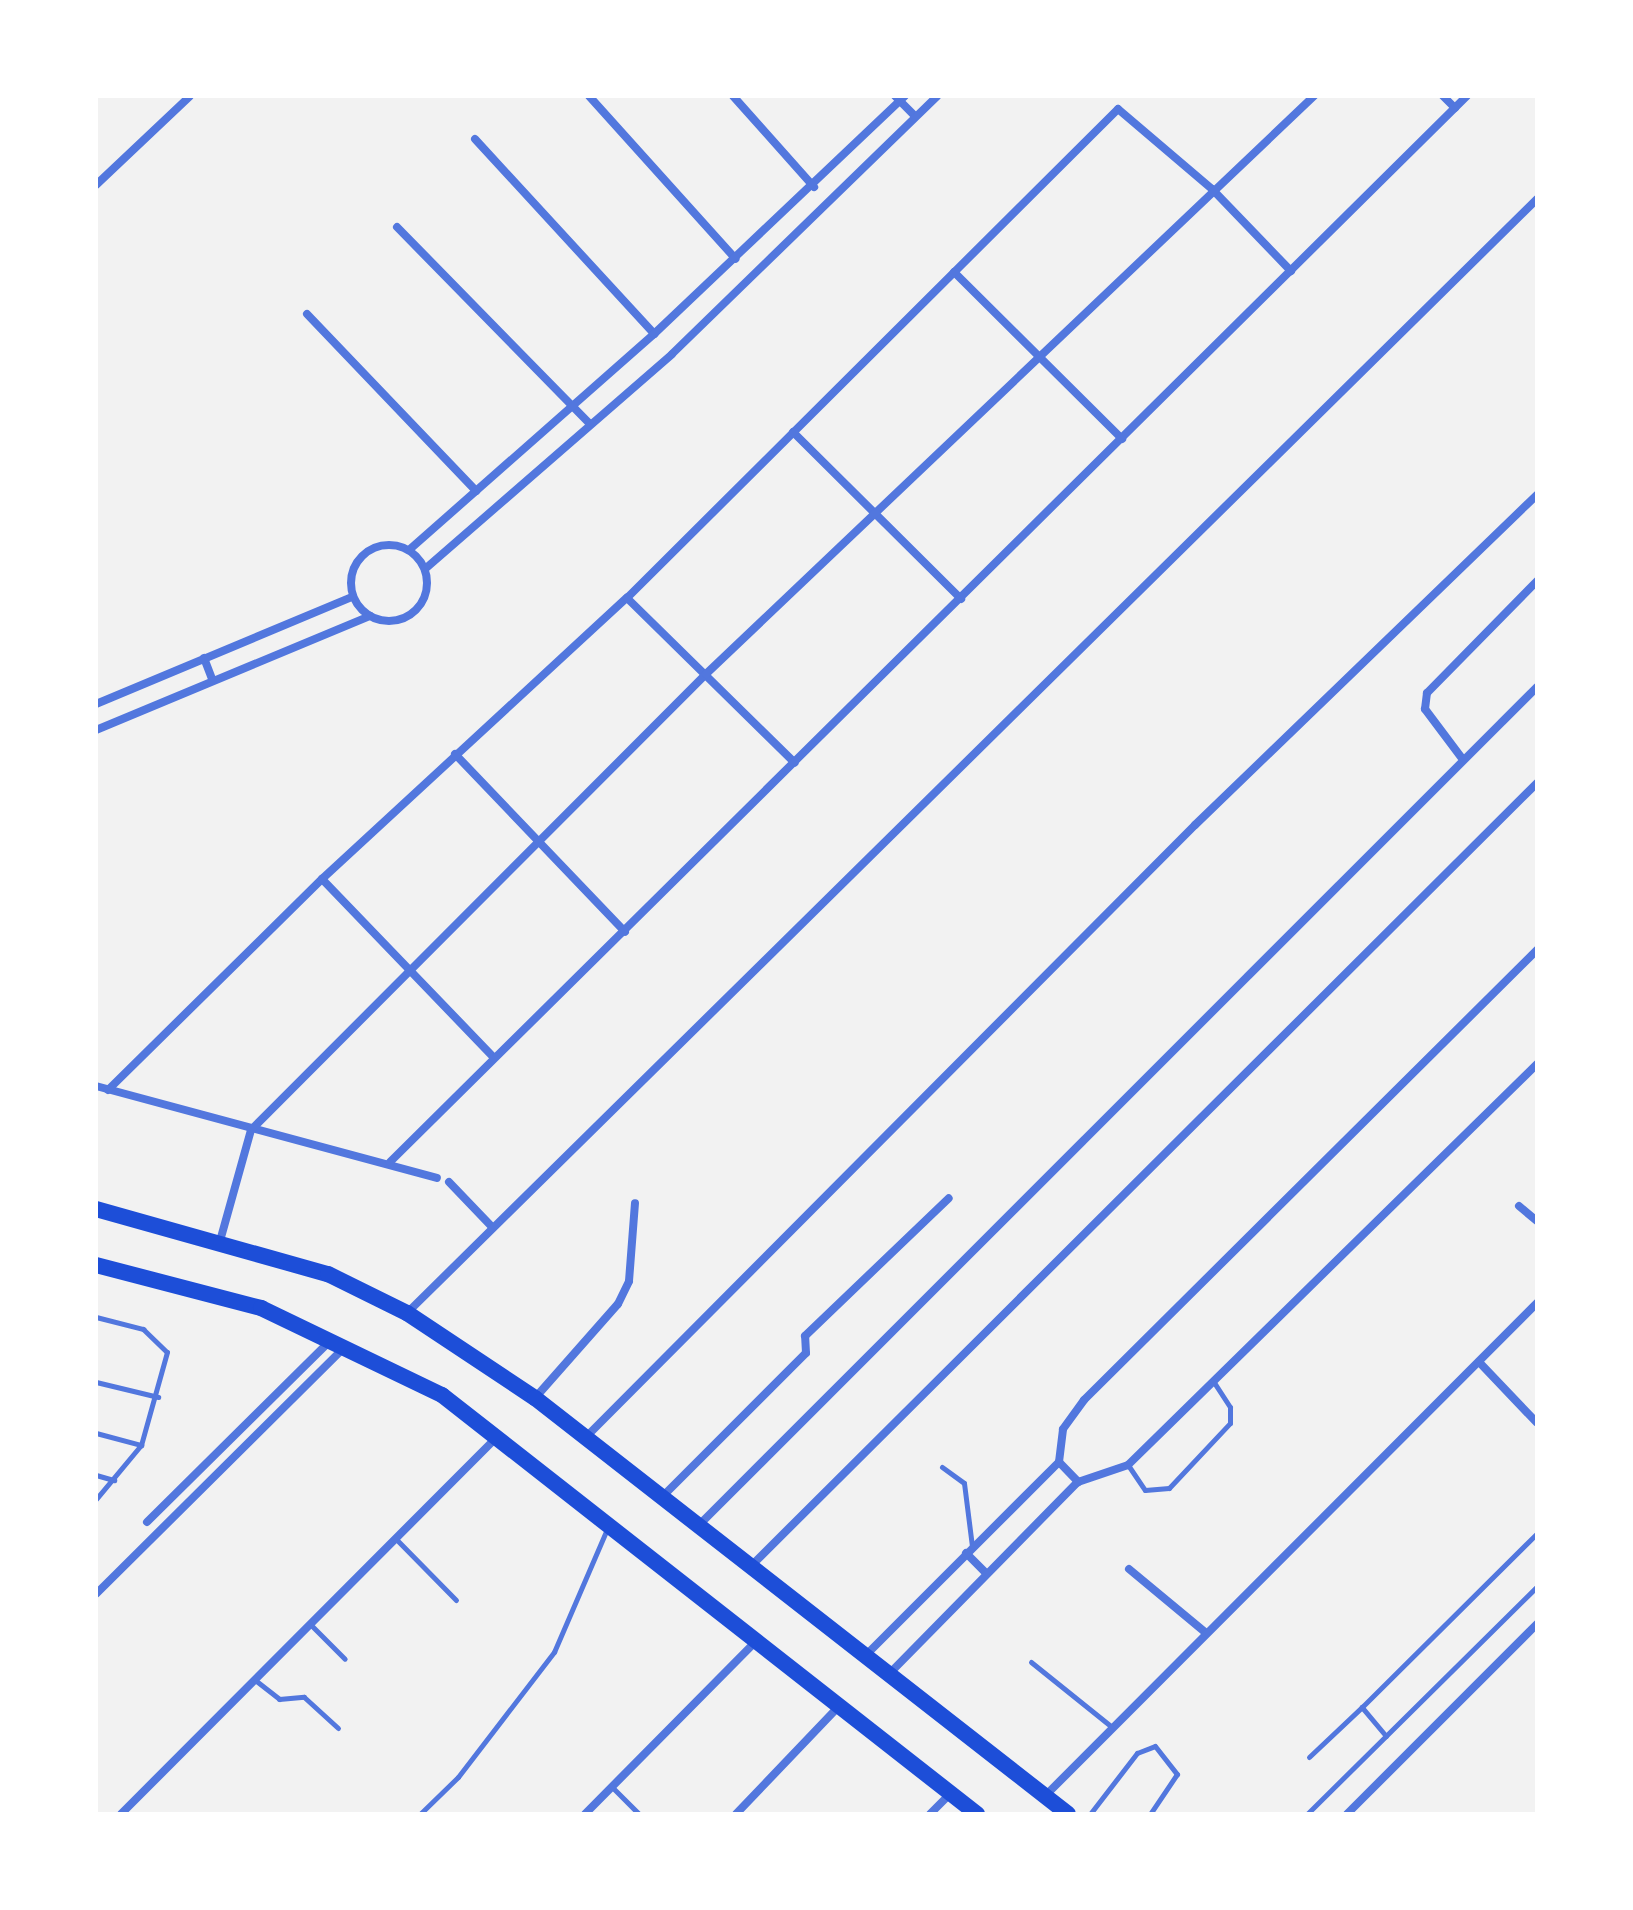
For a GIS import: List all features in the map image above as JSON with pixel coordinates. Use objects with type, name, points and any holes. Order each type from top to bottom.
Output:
[{"type":"main road","points":[[96,1209],[220,1241],[328,1274],[407,1313],[535,1398],[1068,1814]]},
{"type":"main road","points":[[96,1265],[261,1308],[339,1342],[442,1395],[607,1529],[840,1705],[977,1814]]},
{"type":"street","points":[[96,185],[190,96]]},
{"type":"street","points":[[589,96],[736,259]]},
{"type":"street","points":[[733,96],[814,187]]},
{"type":"street","points":[[425,569],[588,422],[672,354],[937,96]]},
{"type":"street","points":[[1443,96],[1455,108]]},
{"type":"street","points":[[390,1162],[1467,96]]},
{"type":"street","points":[[220,1241],[251,1130],[706,674],[1310,97]]},
{"type":"street","points":[[409,550],[736,259],[814,187],[900,98],[915,116]]},
{"type":"street","points":[[108,1090],[322,879],[627,598],[1121,107],[1212,189],[1291,271]]},
{"type":"street","points":[[475,139],[654,334]]},
{"type":"street","points":[[407,1313],[491,1226],[1537,199]]},
{"type":"street","points":[[397,227],[588,422]]},
{"type":"street","points":[[954,272],[1122,439]]},
{"type":"street","points":[[307,314],[476,491]]},
{"type":"street","points":[[793,432],[961,599]]},
{"type":"street","points":[[586,1437],[1217,803],[1537,495]]},
{"type":"street","points":[[96,730],[212,679],[370,616],[393,621],[414,612],[426,592],[425,569],[409,550],[381,545],[364,554],[353,570],[352,597],[370,616]]},
{"type":"street","points":[[1461,757],[1425,709],[1427,693],[1537,581]]},
{"type":"street","points":[[96,704],[352,597]]},
{"type":"street","points":[[627,598],[795,763]]},
{"type":"street","points":[[204,658],[212,679]]},
{"type":"street","points":[[699,1525],[1461,757],[1537,687]]},
{"type":"street","points":[[455,754],[538,845],[625,932]]},
{"type":"street","points":[[751,1566],[1537,783]]},
{"type":"street","points":[[322,879],[494,1058]]},
{"type":"street","points":[[865,1656],[1059,1462],[1063,1429],[1084,1400],[1537,950]]},
{"type":"street","points":[[888,1675],[1078,1482],[1128,1465],[1537,1064]]},
{"type":"street","points":[[96,1086],[251,1130],[390,1162],[437,1178]]},
{"type":"street","points":[[449,1182],[491,1226]]},
{"type":"street","points":[[663,1496],[806,1353],[805,1336],[949,1198]]},
{"type":"street","points":[[535,1398],[618,1304],[629,1281],[635,1203]]},
{"type":"street","points":[[1519,1206],[1537,1221]]},
{"type":"street","points":[[1045,1797],[1537,1303]]},
{"type":"street","points":[[147,1522],[339,1342]]},
{"type":"street","points":[[96,1594],[287,1409],[339,1342]]},
{"type":"street","points":[[1479,1362],[1537,1423]]},
{"type":"street","points":[[276,1400],[287,1409]]},
{"type":"street","points":[[121,1814],[497,1437]]},
{"type":"street","points":[[1059,1462],[1078,1482]]},
{"type":"street","points":[[969,1550],[986,1573]]},
{"type":"street","points":[[1129,1569],[1206,1633]]},
{"type":"street","points":[[1347,1814],[1537,1624]]},
{"type":"street","points":[[585,1814],[755,1642]]},
{"type":"street","points":[[736,1814],[840,1705]]},
{"type":"street","points":[[930,1814],[951,1793]]},
{"type":"lane","points":[[96,1317],[160,1340],[167,1352],[158,1397],[141,1445],[96,1499]]},
{"type":"lane","points":[[1128,1465],[1145,1490],[1169,1488],[1230,1423],[1230,1407],[1213,1381]]},
{"type":"lane","points":[[96,1382],[158,1397]]},
{"type":"lane","points":[[96,1433],[141,1445]]},
{"type":"lane","points":[[942,1467],[964,1483],[969,1550]]},
{"type":"lane","points":[[96,1475],[114,1480]]},
{"type":"lane","points":[[420,1814],[458,1777],[554,1652],[607,1529]]},
{"type":"lane","points":[[1309,1757],[1537,1533]]},
{"type":"lane","points":[[394,1537],[456,1600]]},
{"type":"lane","points":[[1307,1814],[1537,1586]]},
{"type":"lane","points":[[309,1624],[345,1659]]},
{"type":"lane","points":[[1031,1662],[1113,1728]]},
{"type":"lane","points":[[254,1680],[279,1699],[304,1697],[338,1728]]},
{"type":"lane","points":[[1362,1707],[1386,1736]]},
{"type":"lane","points":[[1090,1814],[1137,1753],[1155,1746],[1177,1774],[1150,1814]]},
{"type":"lane","points":[[612,1787],[639,1814]]}]
